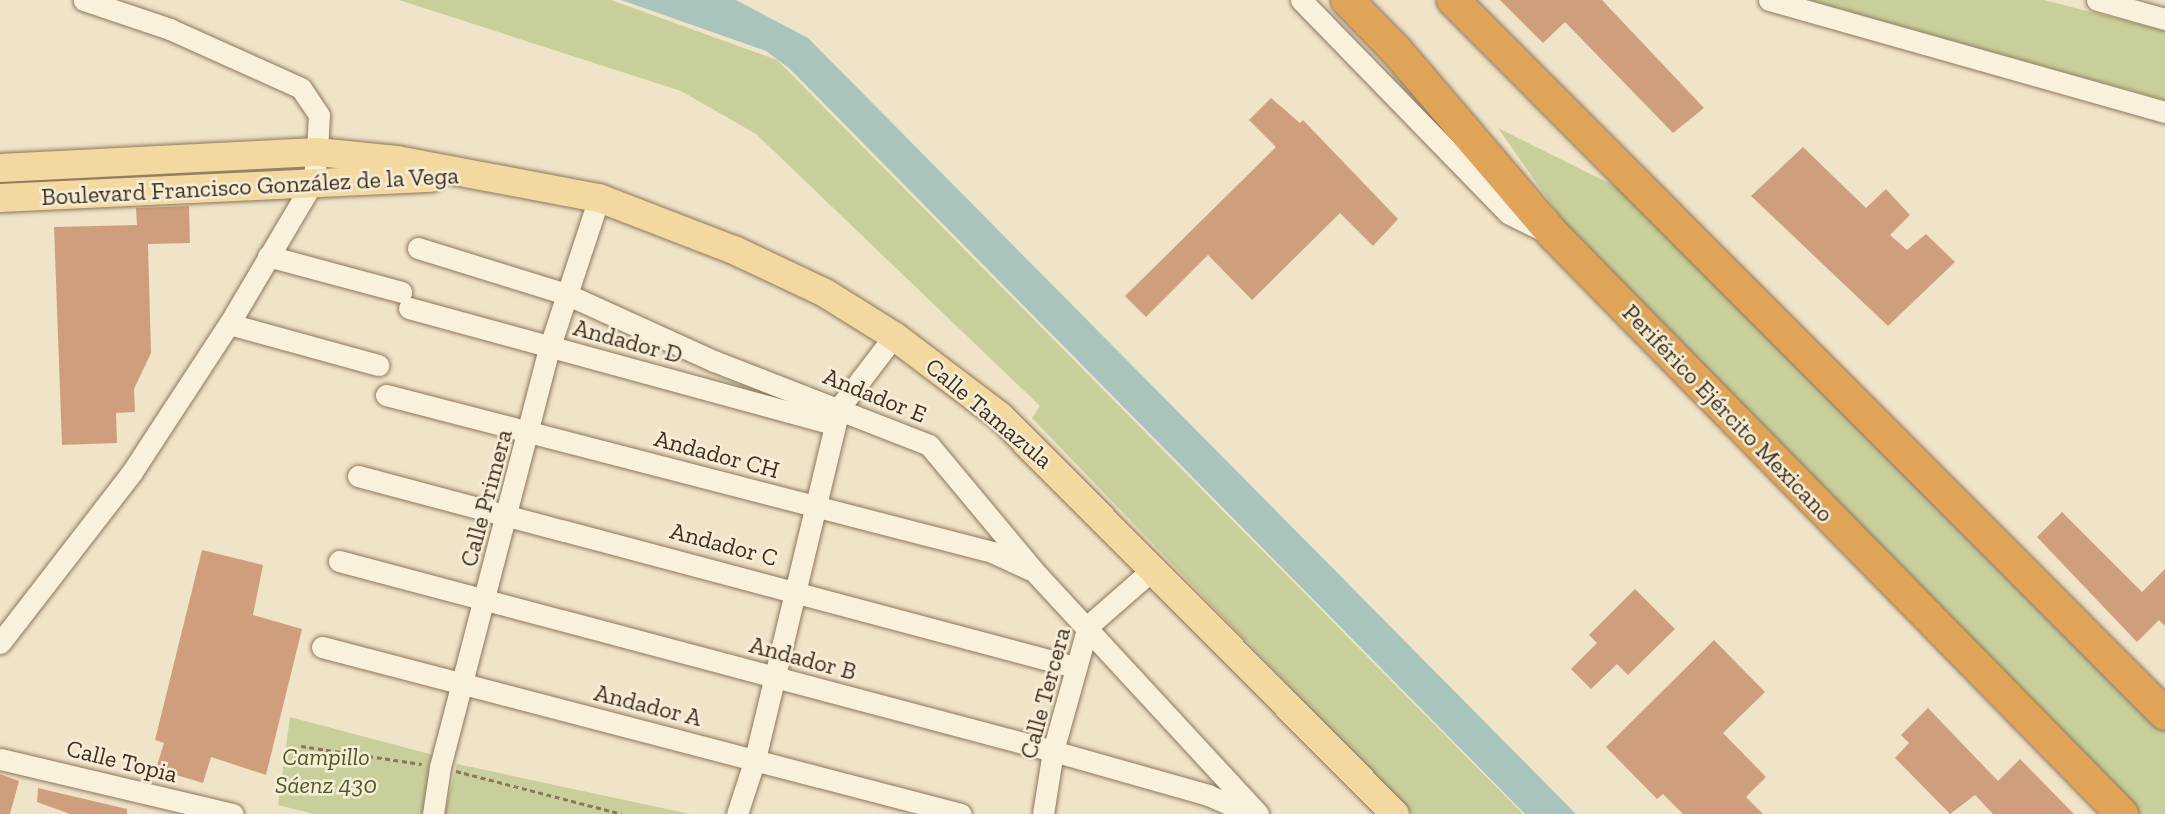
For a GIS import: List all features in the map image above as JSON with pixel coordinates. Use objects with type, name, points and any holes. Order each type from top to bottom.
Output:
[{"type":"highway","name":"Periférico Ejército Mexicano","points":[[1347,0],[1396,50],[1555,236],[2122,814]]},
{"type":"highway","points":[[1453,0],[2165,714]]},
{"type":"main road","name":"Boulevard Francisco González de la Vega","points":[[0,168],[317,152],[480,175]]},
{"type":"main road","points":[[88,163],[91,193]]},
{"type":"main road","name":"Boulevard Francisco González de la Vega","points":[[0,198],[480,175]]},
{"type":"main road","name":"Calle Tamazula","points":[[480,175],[599,198],[802,282],[894,336],[1001,417],[1395,814]]},
{"type":"street","points":[[0,643],[132,472],[229,324],[313,182],[317,152],[319,115],[301,88],[170,29],[85,0]]},
{"type":"street","points":[[1301,0],[1508,213],[1555,236]]},
{"type":"street","points":[[1769,0],[2165,112]]},
{"type":"street","points":[[2096,0],[2165,19]]},
{"type":"street","name":"Calle Primera","points":[[433,814],[440,767],[464,686],[550,346],[599,198]]},
{"type":"street","name":"Andador E","points":[[418,248],[566,294],[837,416],[929,445],[1033,570],[1088,626],[1258,814]]},
{"type":"street","name":"Andador D","points":[[268,256],[550,346],[704,388],[837,416]]},
{"type":"street","points":[[229,324],[377,365]]},
{"type":"street","points":[[737,814],[775,678],[837,416],[894,336]]},
{"type":"street","points":[[704,388],[713,361]]},
{"type":"street","name":"Andador CH","points":[[386,395],[531,429],[992,552],[1033,570]]},
{"type":"street","name":"Andador C","points":[[358,475],[1075,667]]},
{"type":"street","name":"Andador B","points":[[340,561],[487,597],[775,678],[1054,751],[1209,795],[1251,814]]},
{"type":"street","name":"Calle Tercera","points":[[1043,814],[1054,751],[1088,626],[1152,570]]},
{"type":"street","name":"Andador A","points":[[322,647],[961,814]]},
{"type":"street","name":"Calle Topia","points":[[0,759],[233,814]]},
{"type":"path","points":[[301,746],[440,767],[622,814]]},
{"type":"green space","points":[[399,0],[611,0],[777,60],[1523,814],[1412,814],[1032,418],[1040,406],[756,134],[681,91]]},
{"type":"green space","points":[[1809,0],[2044,0],[2165,31],[2165,100]]},
{"type":"green space","points":[[1498,128],[1657,207],[2165,719],[2165,814],[2128,814],[1592,262]]},
{"type":"green space","name":"Campillo Sáenz 430","points":[[290,717],[437,756],[426,814],[314,814],[278,805]]},
{"type":"green space","points":[[457,764],[690,814],[444,814]]},
{"type":"water","points":[[621,0],[736,0],[808,38],[1576,814],[1525,814],[790,69],[766,51]]},
{"type":"building","points":[[1500,0],[1602,0],[1704,108],[1673,133],[1565,22],[1543,43]]},
{"type":"building","points":[[1271,98],[1300,123],[1303,120],[1398,219],[1373,246],[1340,213],[1252,300],[1208,255],[1146,317],[1125,296],[1276,147],[1249,120]]},
{"type":"building","points":[[1803,147],[1866,208],[1886,189],[1910,215],[1890,235],[1907,250],[1926,234],[1955,262],[1888,326],[1751,196]]},
{"type":"building","points":[[189,206],[190,243],[148,244],[151,353],[134,389],[135,412],[116,413],[117,443],[62,445],[54,227],[137,225],[136,208]]},
{"type":"building","points":[[2062,512],[2142,592],[2165,569],[2165,626],[2159,620],[2137,642],[2037,537]]},
{"type":"building","points":[[202,550],[263,565],[253,615],[302,629],[266,775],[211,757],[203,783],[156,769],[164,743],[155,740]]},
{"type":"building","points":[[1635,589],[1675,629],[1628,675],[1617,664],[1591,689],[1571,669],[1597,643],[1589,635]]},
{"type":"building","points":[[1714,640],[1765,692],[1723,733],[1766,777],[1746,797],[1763,814],[1683,814],[1663,794],[1657,799],[1606,747]]},
{"type":"building","points":[[1928,708],[1998,781],[2020,759],[2074,814],[1993,814],[1975,795],[1950,814],[1895,758],[1909,743],[1901,735]]},
{"type":"building","points":[[0,774],[19,781],[10,814],[0,814]]},
{"type":"building","points":[[38,788],[127,809],[127,814],[70,814],[37,802]]}]
